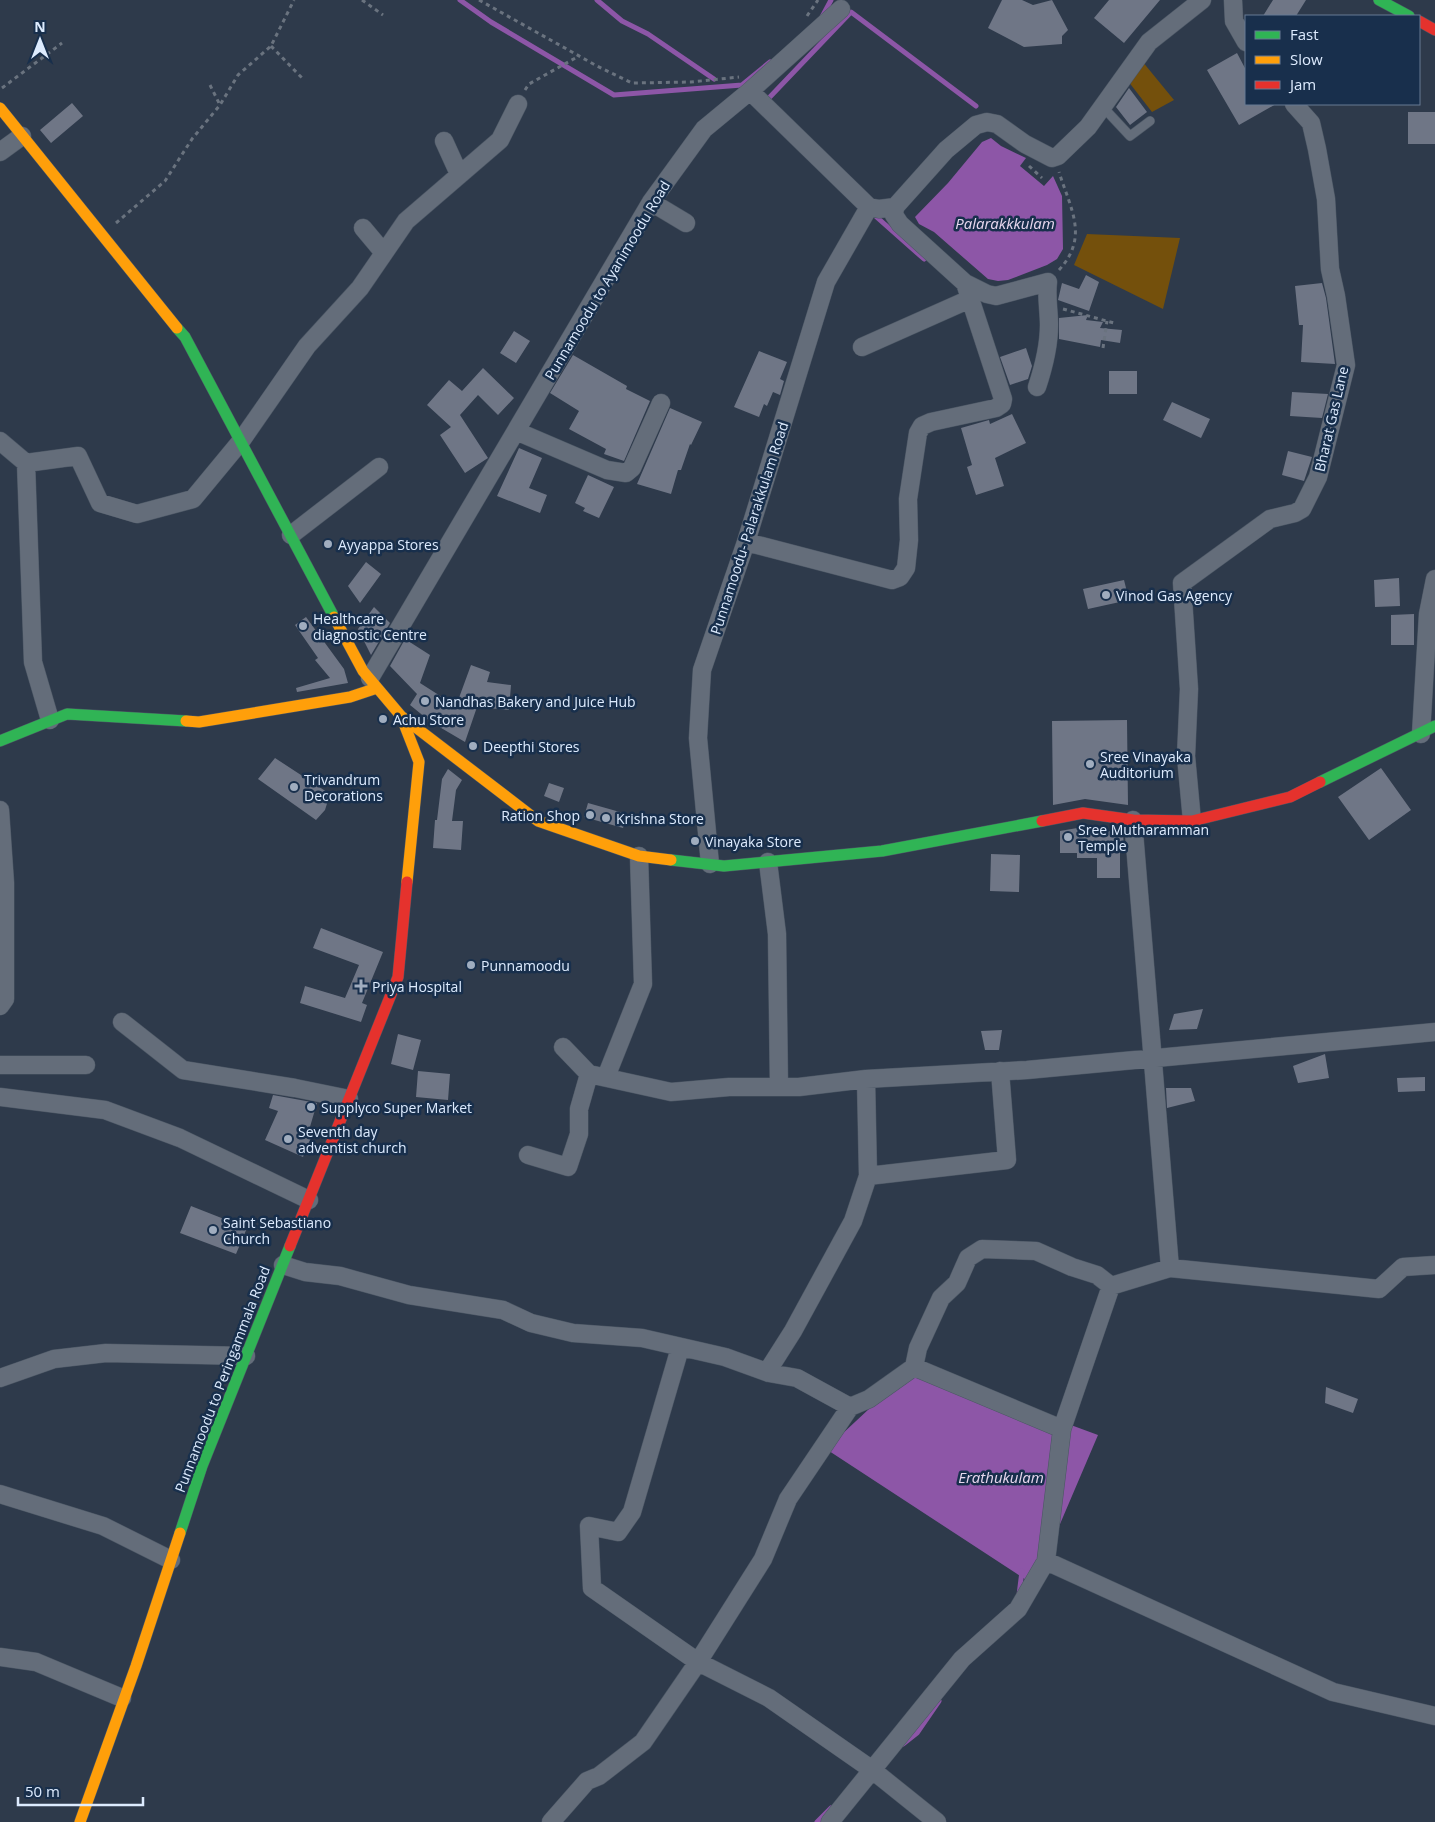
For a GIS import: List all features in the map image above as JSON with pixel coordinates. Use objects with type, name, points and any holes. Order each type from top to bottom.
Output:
[{"type":"main road","points":[[1380,0],[1407,15]]},
{"type":"main road","points":[[1420,22],[1435,30]]},
{"type":"main road","points":[[0,108],[185,337],[363,671],[401,716],[538,822],[639,856],[724,866],[882,851],[1083,813],[1133,820],[1192,822],[1290,796],[1428,731]]},
{"type":"main road","points":[[0,741],[67,714],[199,722],[350,697],[374,683]]},
{"type":"main road","name":"Punnamoodu to Peringammala Road","points":[[80,1822],[122,1698],[136,1666],[202,1466],[398,977],[419,762],[401,716]]},
{"type":"street","points":[[745,84],[867,212],[894,207],[946,150],[976,125],[987,122],[997,124],[1025,144],[1055,158],[1088,127],[1149,42],[1202,0]]},
{"type":"street","points":[[1233,0],[1234,21],[1245,40]]},
{"type":"street","name":"Punnamoodu to Ayanimoodu Road","points":[[374,683],[516,431],[651,202],[704,129],[745,84],[841,9]]},
{"type":"street","points":[[26,464],[78,456],[100,502],[137,514],[193,499],[241,441],[307,346],[360,288],[406,221],[500,140],[518,104]]},
{"type":"street","name":"Bharat Gas Lane","points":[[1192,822],[1186,756],[1189,689],[1182,583],[1270,519],[1295,513],[1302,509],[1318,477],[1346,365],[1336,296],[1330,270],[1326,199],[1317,149],[1311,123],[1295,105]]},
{"type":"street","points":[[0,152],[22,136]]},
{"type":"street","points":[[444,141],[459,174]]},
{"type":"street","points":[[651,202],[686,224]]},
{"type":"street","points":[[746,542],[892,580],[900,577],[906,568],[909,540],[908,499],[918,433],[922,426],[931,422],[996,408],[1002,404],[1003,399],[967,291],[900,224],[894,215],[894,207]]},
{"type":"street","name":"Punnamoodu- Palarakkulam Road","points":[[710,864],[698,738],[702,670],[746,542],[826,282],[867,212]]},
{"type":"street","points":[[363,228],[384,252]]},
{"type":"street","points":[[862,347],[967,291],[996,296],[1043,288],[1049,323],[1048,345],[1044,368],[1037,387]]},
{"type":"street","points":[[516,431],[607,470],[626,473],[632,468],[660,403]]},
{"type":"street","points":[[0,441],[26,464],[33,662],[50,720]]},
{"type":"street","points":[[291,535],[378,467]]},
{"type":"street","points":[[1428,731],[1428,614],[1435,579]]},
{"type":"street","points":[[0,810],[6,883],[6,998],[0,1006]]},
{"type":"street","points":[[1133,820],[1170,1268]]},
{"type":"street","points":[[606,1077],[643,984],[639,856]]},
{"type":"street","points":[[768,862],[777,934],[779,1087]]},
{"type":"street","points":[[122,1022],[184,1070],[349,1099]]},
{"type":"street","points":[[563,1047],[589,1074],[671,1092],[729,1087],[799,1088],[866,1079],[1154,1059],[1435,1032]]},
{"type":"street","points":[[0,1065],[86,1065]]},
{"type":"street","points":[[868,1176],[1006,1160],[1000,1071]]},
{"type":"street","points":[[528,1154],[568,1167],[579,1134],[579,1109],[589,1074]]},
{"type":"street","points":[[767,1372],[841,1246],[853,1221],[868,1176],[866,1079]]},
{"type":"street","points":[[0,1097],[104,1110],[180,1138],[309,1200]]},
{"type":"street","points":[[551,1822],[587,1781],[599,1776],[643,1742],[698,1662],[763,1559],[788,1499],[850,1407],[869,1399],[914,1367],[918,1348],[941,1298],[957,1283],[968,1258],[982,1249],[1036,1251],[1072,1267],[1097,1275],[1111,1286]]},
{"type":"street","points":[[282,1265],[305,1272],[340,1276],[409,1295],[503,1310],[531,1323],[573,1333],[642,1338],[725,1357],[767,1372],[797,1378],[850,1407]]},
{"type":"street","points":[[1111,1286],[1170,1268],[1378,1289],[1402,1267],[1435,1265]]},
{"type":"street","points":[[830,1822],[962,1659],[1018,1609],[1046,1561],[1062,1430],[1111,1286]]},
{"type":"street","points":[[680,1348],[632,1512],[618,1532],[589,1526],[592,1588],[698,1662],[769,1698],[871,1769],[937,1822]]},
{"type":"street","points":[[0,1378],[54,1359],[106,1353],[246,1356]]},
{"type":"street","points":[[914,1367],[1062,1430]]},
{"type":"street","points":[[0,1494],[104,1526],[171,1560]]},
{"type":"street","points":[[1046,1561],[1333,1692],[1435,1716]]},
{"type":"street","points":[[0,1657],[36,1662],[122,1698]]},
{"type":"lane","points":[[1102,106],[1130,136],[1150,121]]},
{"type":"path","points":[[103,234],[165,181],[192,139],[220,105],[238,76],[271,46],[294,0]]},
{"type":"path","points":[[362,0],[383,15]]},
{"type":"path","points":[[479,0],[579,56],[632,83],[692,82],[745,84]]},
{"type":"path","points":[[804,19],[818,0]]},
{"type":"path","points":[[0,90],[62,42]]},
{"type":"path","points":[[271,46],[304,80]]},
{"type":"path","points":[[529,84],[579,56]]},
{"type":"path","points":[[210,86],[220,105]]},
{"type":"path","points":[[1055,158],[1074,219],[1076,241],[1068,259],[1043,288],[1052,307],[1114,323]]},
{"type":"path","points":[[1031,162],[1028,166],[1042,178]]},
{"type":"path","points":[[1103,348],[1107,321]]},
{"type":"shaded area","points":[[1142,61],[1174,100],[1152,112],[1128,81]]},
{"type":"shaded area","points":[[1087,234],[1180,238],[1163,309],[1074,265]]},
{"type":"water","name":"Palarakkkulam","points":[[991,138],[1001,146],[1026,158],[1020,166],[1044,186],[1053,176],[1062,196],[1063,249],[1057,259],[1047,265],[1008,280],[998,281],[988,279],[934,232],[919,224],[915,217],[948,183],[982,142]]},
{"type":"water","name":"Erathukulam","points":[[914,1367],[1098,1435],[1034,1585],[826,1449]]},
{"type":"building","points":[[1002,0],[1022,0],[1033,5],[1052,0],[1068,30],[1062,36],[1062,44],[1024,47],[988,28]]},
{"type":"building","points":[[1109,0],[1160,0],[1124,43],[1094,18]]},
{"type":"building","points":[[1273,0],[1306,0],[1297,15],[1264,15]]},
{"type":"building","points":[[1237,53],[1245,68],[1245,105],[1274,105],[1239,125],[1207,70]]},
{"type":"building","points":[[1129,88],[1147,112],[1130,125],[1116,107]]},
{"type":"building","points":[[72,103],[83,116],[51,143],[40,130]]},
{"type":"building","points":[[1408,112],[1435,112],[1435,144],[1408,144]]},
{"type":"building","points":[[1086,275],[1099,282],[1089,311],[1058,300],[1062,283],[1079,289]]},
{"type":"building","points":[[1322,283],[1326,298],[1335,364],[1301,362],[1303,325],[1299,325],[1295,286]]},
{"type":"building","points":[[1088,315],[1086,320],[1103,322],[1100,328],[1122,330],[1120,343],[1101,340],[1100,347],[1059,339],[1059,318]]},
{"type":"building","points":[[514,331],[530,341],[516,363],[500,353]]},
{"type":"building","points":[[1026,348],[1032,366],[1028,379],[1010,385],[1000,357]]},
{"type":"building","points":[[759,351],[787,362],[780,379],[784,381],[780,395],[773,392],[767,406],[764,404],[759,417],[734,407]]},
{"type":"building","points":[[573,355],[627,386],[626,389],[650,401],[624,461],[604,454],[606,449],[569,429],[579,411],[550,393]]},
{"type":"building","points":[[483,368],[514,398],[498,415],[478,395],[460,415],[488,458],[465,473],[440,435],[451,427],[427,405],[449,380],[462,391]]},
{"type":"building","points":[[1109,371],[1137,371],[1137,394],[1109,394]]},
{"type":"building","points":[[1292,392],[1328,394],[1322,418],[1290,416]]},
{"type":"building","points":[[1172,402],[1210,419],[1201,438],[1163,420]]},
{"type":"building","points":[[670,408],[702,422],[690,444],[681,470],[678,470],[671,494],[637,484]]},
{"type":"building","points":[[1012,414],[1026,443],[995,458],[1004,486],[976,495],[967,467],[972,465],[961,428],[989,420],[990,424]]},
{"type":"building","points":[[519,448],[542,458],[529,488],[547,495],[540,513],[497,496]]},
{"type":"building","points":[[1288,451],[1312,457],[1304,481],[1282,475]]},
{"type":"building","points":[[588,475],[614,487],[599,518],[583,511],[585,508],[575,503]]},
{"type":"building","points":[[366,562],[381,574],[360,603],[348,586]]},
{"type":"building","points":[[1399,578],[1400,606],[1375,607],[1374,580]]},
{"type":"building","name":"Vinod Gas Agency","points":[[1124,580],[1129,600],[1088,609],[1083,589]]},
{"type":"building","points":[[374,607],[390,623],[371,655],[358,629]]},
{"type":"building","points":[[1414,614],[1414,645],[1391,645],[1391,615]]},
{"type":"building","points":[[306,617],[344,669],[348,683],[297,692],[296,688],[330,678],[315,660],[318,658],[295,625]]},
{"type":"building","points":[[405,639],[430,655],[420,683],[456,706],[471,665],[490,672],[487,682],[511,685],[509,710],[477,707],[465,742],[431,722],[410,705],[417,694],[390,666]]},
{"type":"building","name":"Sree Vinayaka Auditorium","points":[[1127,720],[1128,805],[1085,799],[1053,805],[1052,721]]},
{"type":"building","name":"Trivandrum Decorations","points":[[275,758],[330,794],[325,810],[316,820],[258,779]]},
{"type":"building","points":[[1381,768],[1411,810],[1369,840],[1338,797]]},
{"type":"building","points":[[448,769],[462,780],[456,790],[452,821],[463,821],[461,850],[433,848],[435,820],[437,820],[442,779]]},
{"type":"building","points":[[549,783],[564,788],[559,802],[544,796]]},
{"type":"building","points":[[588,803],[627,814],[623,828],[584,817]]},
{"type":"building","points":[[1083,827],[1123,833],[1124,850],[1120,850],[1120,878],[1097,878],[1097,858],[1077,858],[1077,853],[1060,853],[1060,831]]},
{"type":"building","points":[[991,854],[1020,855],[1019,892],[990,891]]},
{"type":"building","points":[[321,928],[383,952],[362,1003],[367,1005],[361,1022],[300,1003],[305,986],[345,998],[359,965],[313,948]]},
{"type":"building","points":[[1203,1009],[1197,1029],[1169,1030],[1174,1014]]},
{"type":"building","points":[[1002,1030],[999,1050],[985,1050],[981,1031]]},
{"type":"building","points":[[398,1034],[421,1040],[413,1070],[391,1064]]},
{"type":"building","points":[[1325,1054],[1329,1078],[1298,1083],[1293,1066]]},
{"type":"building","points":[[418,1071],[450,1074],[448,1100],[416,1097]]},
{"type":"building","points":[[1425,1077],[1425,1091],[1398,1092],[1397,1078]]},
{"type":"building","points":[[1166,1088],[1191,1088],[1195,1101],[1167,1108]]},
{"type":"building","points":[[273,1095],[317,1103],[307,1137],[311,1138],[303,1157],[265,1140],[278,1111],[269,1108]]},
{"type":"building","name":"Saint Sebastiano Church","points":[[191,1206],[247,1228],[236,1254],[180,1233]]},
{"type":"building","points":[[1326,1387],[1358,1399],[1353,1413],[1325,1403]]},
{"type":"waterway","points":[[460,0],[491,22],[614,95],[742,85],[770,62]]},
{"type":"waterway","points":[[597,0],[622,21],[648,34],[714,79]]},
{"type":"waterway","points":[[822,17],[831,0]]},
{"type":"waterway","points":[[767,100],[851,12],[976,106]]},
{"type":"waterway","points":[[872,213],[924,259]]},
{"type":"waterway","points":[[1019,1595],[1022,1571]]},
{"type":"waterway","points":[[903,1744],[917,1733],[939,1701]]},
{"type":"waterway","points":[[817,1822],[831,1808]]},
{"type":"traffic: fast","points":[[1379,0],[1407,15]]},
{"type":"traffic: fast","points":[[177,328],[185,337],[334,617]]},
{"type":"traffic: fast","points":[[0,741],[67,714],[186,721]]},
{"type":"traffic: fast","points":[[1320,782],[1435,726]]},
{"type":"traffic: fast","points":[[671,860],[724,866],[882,851],[1042,821]]},
{"type":"traffic: fast","points":[[180,1533],[202,1466],[290,1246]]},
{"type":"traffic: slow","points":[[0,108],[177,328]]},
{"type":"traffic: slow","points":[[334,617],[363,671],[401,716],[538,821],[639,856],[671,860]]},
{"type":"traffic: slow","points":[[186,721],[199,722],[350,697],[377,688]]},
{"type":"traffic: slow","points":[[401,716],[419,762],[407,882]]},
{"type":"traffic: slow","points":[[80,1822],[136,1666],[180,1533]]},
{"type":"traffic: jam","points":[[1420,22],[1435,30]]},
{"type":"traffic: jam","points":[[1042,821],[1083,813],[1133,820],[1192,821],[1290,797],[1320,782]]},
{"type":"traffic: jam","points":[[290,1246],[398,977],[407,882]]},
{"type":"place","name":"Ayyappa Stores","points":[[328,544]]},
{"type":"place","name":"Vinod Gas Agency","points":[[1106,595]]},
{"type":"place","name":"Healthcare diagnostic Centre","points":[[303,626]]},
{"type":"place","name":"Nandhas Bakery and Juice Hub","points":[[425,701]]},
{"type":"place","name":"Achu Store","points":[[383,719]]},
{"type":"place","name":"Deepthi Stores","points":[[473,746]]},
{"type":"place","name":"Sree Vinayaka Auditorium","points":[[1090,764]]},
{"type":"place","name":"Trivandrum Decorations","points":[[294,787]]},
{"type":"place","name":"Ration Shop","points":[[590,815]]},
{"type":"place","name":"Krishna Store","points":[[606,818]]},
{"type":"place","name":"Sree Mutharamman Temple","points":[[1068,837]]},
{"type":"place","name":"Vinayaka Store","points":[[695,841]]},
{"type":"place","name":"Punnamoodu","points":[[471,965]]},
{"type":"place","name":"Priya Hospital","points":[[361,986]]},
{"type":"place","name":"Supplyco Super Market","points":[[311,1107]]},
{"type":"place","name":"Seventh day adventist church","points":[[288,1139]]},
{"type":"place","name":"Saint Sebastiano Church","points":[[213,1230]]}]
